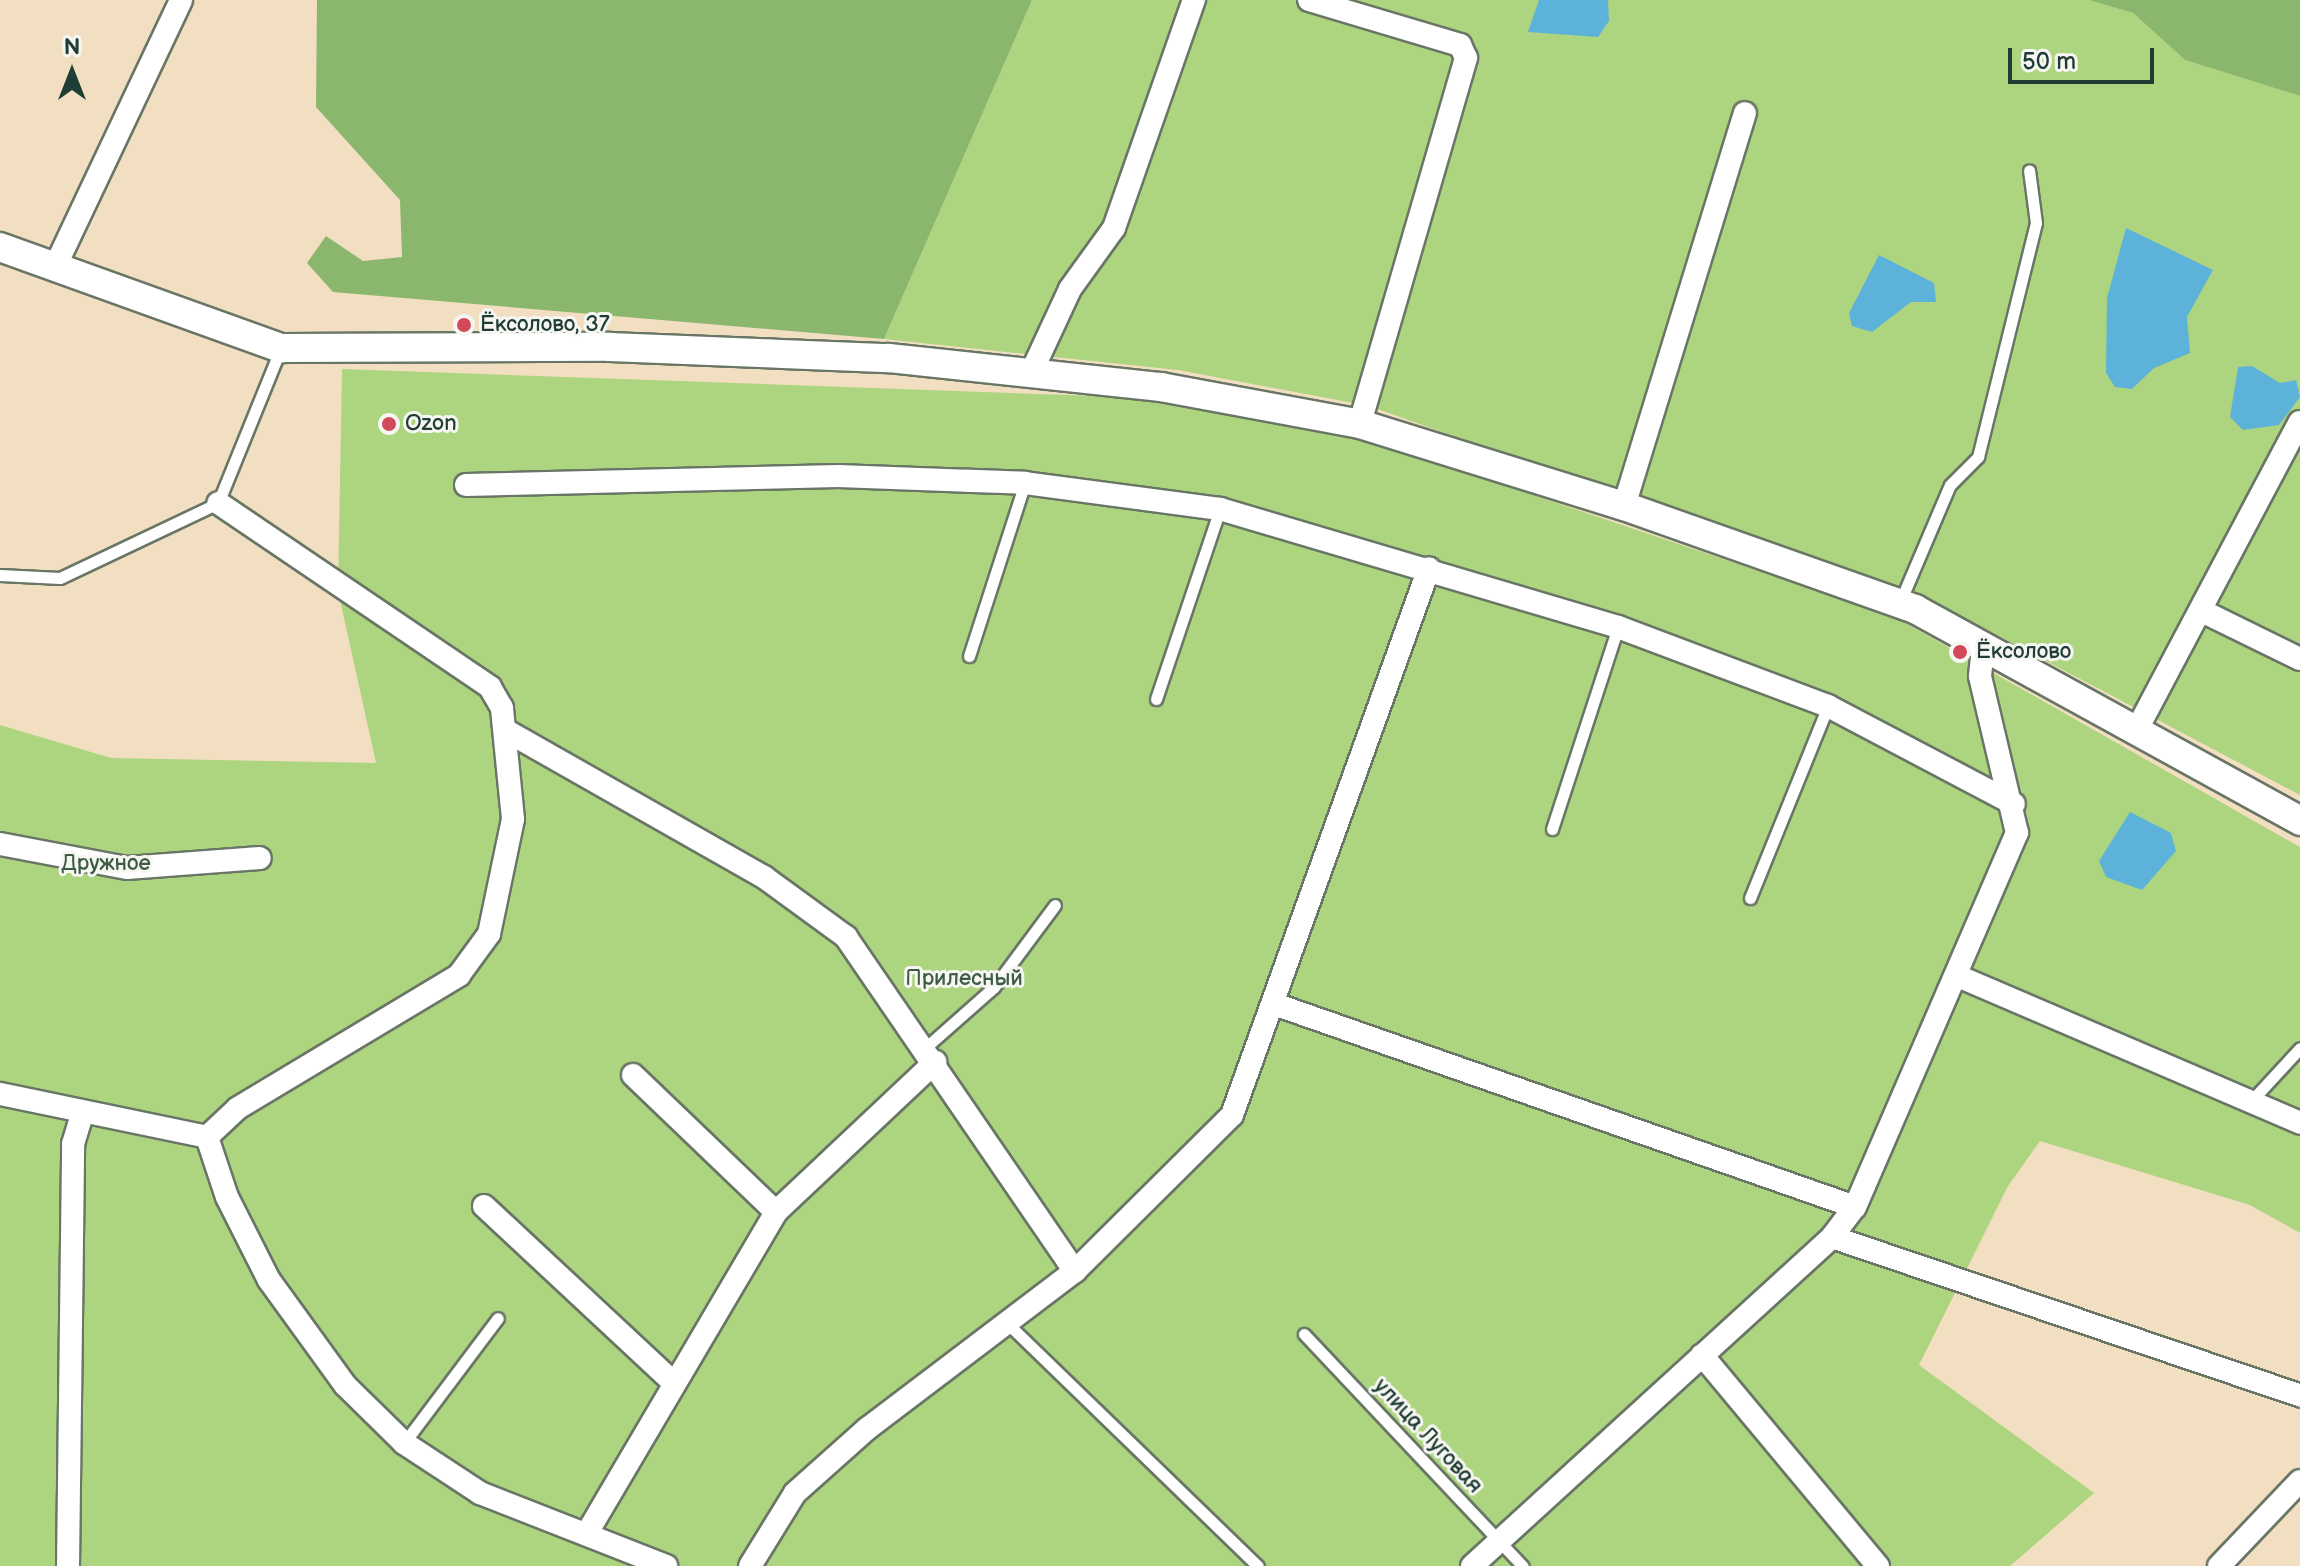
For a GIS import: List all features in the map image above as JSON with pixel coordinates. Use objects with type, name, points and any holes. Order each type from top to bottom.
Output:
[{"type":"street","points":[[54,269],[181,0]]},
{"type":"street","points":[[1032,371],[1070,289],[1114,228],[1194,0]]},
{"type":"street","points":[[1309,0],[1460,45],[1466,58],[1360,424]]},
{"type":"street","points":[[1624,506],[1745,113]]},
{"type":"street","points":[[0,247],[54,269],[281,348],[610,347],[1032,371],[1360,424],[1624,506],[1900,603],[1983,645],[2135,733],[2300,821]]},
{"type":"street","points":[[2135,733],[2204,612],[2297,435]]},
{"type":"street","points":[[466,485],[838,476],[1025,483],[1220,509],[1429,568],[1618,627],[1828,706],[2014,804]]},
{"type":"street","points":[[207,1137],[238,1108],[459,975],[489,934],[513,819],[505,730],[490,687],[218,503]]},
{"type":"street","points":[[750,1566],[795,1493],[868,1428],[1075,1271],[1232,1115],[1277,1005],[1429,568]]},
{"type":"street","points":[[2204,612],[2300,659]]},
{"type":"street","points":[[1472,1566],[1832,1237],[1855,1207],[2009,863],[2014,804],[1980,676],[1983,645]]},
{"type":"street","points":[[505,730],[812,907],[846,937],[930,1055],[1075,1271]]},
{"type":"street","points":[[0,844],[127,868],[260,858]]},
{"type":"street","points":[[1960,977],[2253,1099],[2300,1123]]},
{"type":"street","points":[[1277,1005],[1855,1207]]},
{"type":"street","points":[[587,1533],[776,1212],[930,1055]]},
{"type":"street","points":[[633,1075],[776,1212]]},
{"type":"street","points":[[0,1094],[207,1137]]},
{"type":"street","points":[[68,1566],[73,1144],[83,1111]]},
{"type":"street","points":[[207,1137],[227,1197],[269,1280],[345,1385],[404,1443],[480,1493],[666,1566]]},
{"type":"street","points":[[484,1206],[674,1383]]},
{"type":"street","points":[[1832,1237],[2300,1395]]},
{"type":"street","points":[[1702,1355],[1878,1566]]},
{"type":"street","points":[[2219,1566],[2300,1481]]},
{"type":"lane","points":[[1900,603],[1950,485],[1978,457],[2036,223],[2029,170]]},
{"type":"lane","points":[[0,575],[60,578],[218,503],[281,348]]},
{"type":"lane","points":[[969,656],[1025,483]]},
{"type":"lane","points":[[1156,699],[1220,509]]},
{"type":"lane","points":[[1552,829],[1618,627]]},
{"type":"lane","points":[[1750,898],[1828,706]]},
{"type":"lane","points":[[930,1055],[994,987],[1055,905]]},
{"type":"lane","points":[[2253,1099],[2300,1048]]},
{"type":"lane","points":[[404,1443],[498,1318]]},
{"type":"lane","points":[[1008,1324],[1258,1566]]},
{"type":"lane","name":"улица Луговая","points":[[1304,1334],[1523,1566]]},
{"type":"green space","points":[[317,0],[1032,0],[884,339],[333,292],[307,263],[326,236],[363,261],[402,257],[400,200],[316,107]]},
{"type":"green space","points":[[1032,0],[2089,0],[2133,13],[2185,60],[2300,96],[2300,795],[1963,617],[1369,406],[1178,370],[884,339]]},
{"type":"green space","points":[[2089,0],[2300,0],[2300,96],[2185,60],[2133,13]]},
{"type":"green space","name":"Прилесный","points":[[342,369],[1124,397],[1364,438],[1895,617],[2300,847],[2300,1233],[2250,1205],[2040,1141],[2008,1186],[1919,1365],[2094,1493],[2010,1566],[0,1566],[0,725],[111,758],[376,763],[338,591]]},
{"type":"water","points":[[1539,0],[1608,0],[1609,21],[1598,37],[1528,32]]},
{"type":"water","points":[[2126,228],[2213,270],[2187,317],[2190,353],[2154,368],[2132,389],[2115,387],[2106,373],[2107,298]]},
{"type":"water","points":[[1879,255],[1934,283],[1936,302],[1911,302],[1872,332],[1852,326],[1849,313]]},
{"type":"water","points":[[2252,366],[2280,383],[2296,380],[2300,397],[2279,425],[2243,430],[2230,417],[2238,367]]},
{"type":"water","points":[[2130,812],[2171,833],[2176,851],[2142,890],[2106,877],[2099,861]]},
{"type":"place","name":"Ёксолово, 37","points":[[464,325]]},
{"type":"place","name":"Ozon","points":[[389,424]]},
{"type":"place","name":"Ёксолово","points":[[1960,652]]},
{"type":"park label","name":"Дружное","points":[[106,864]]}]
